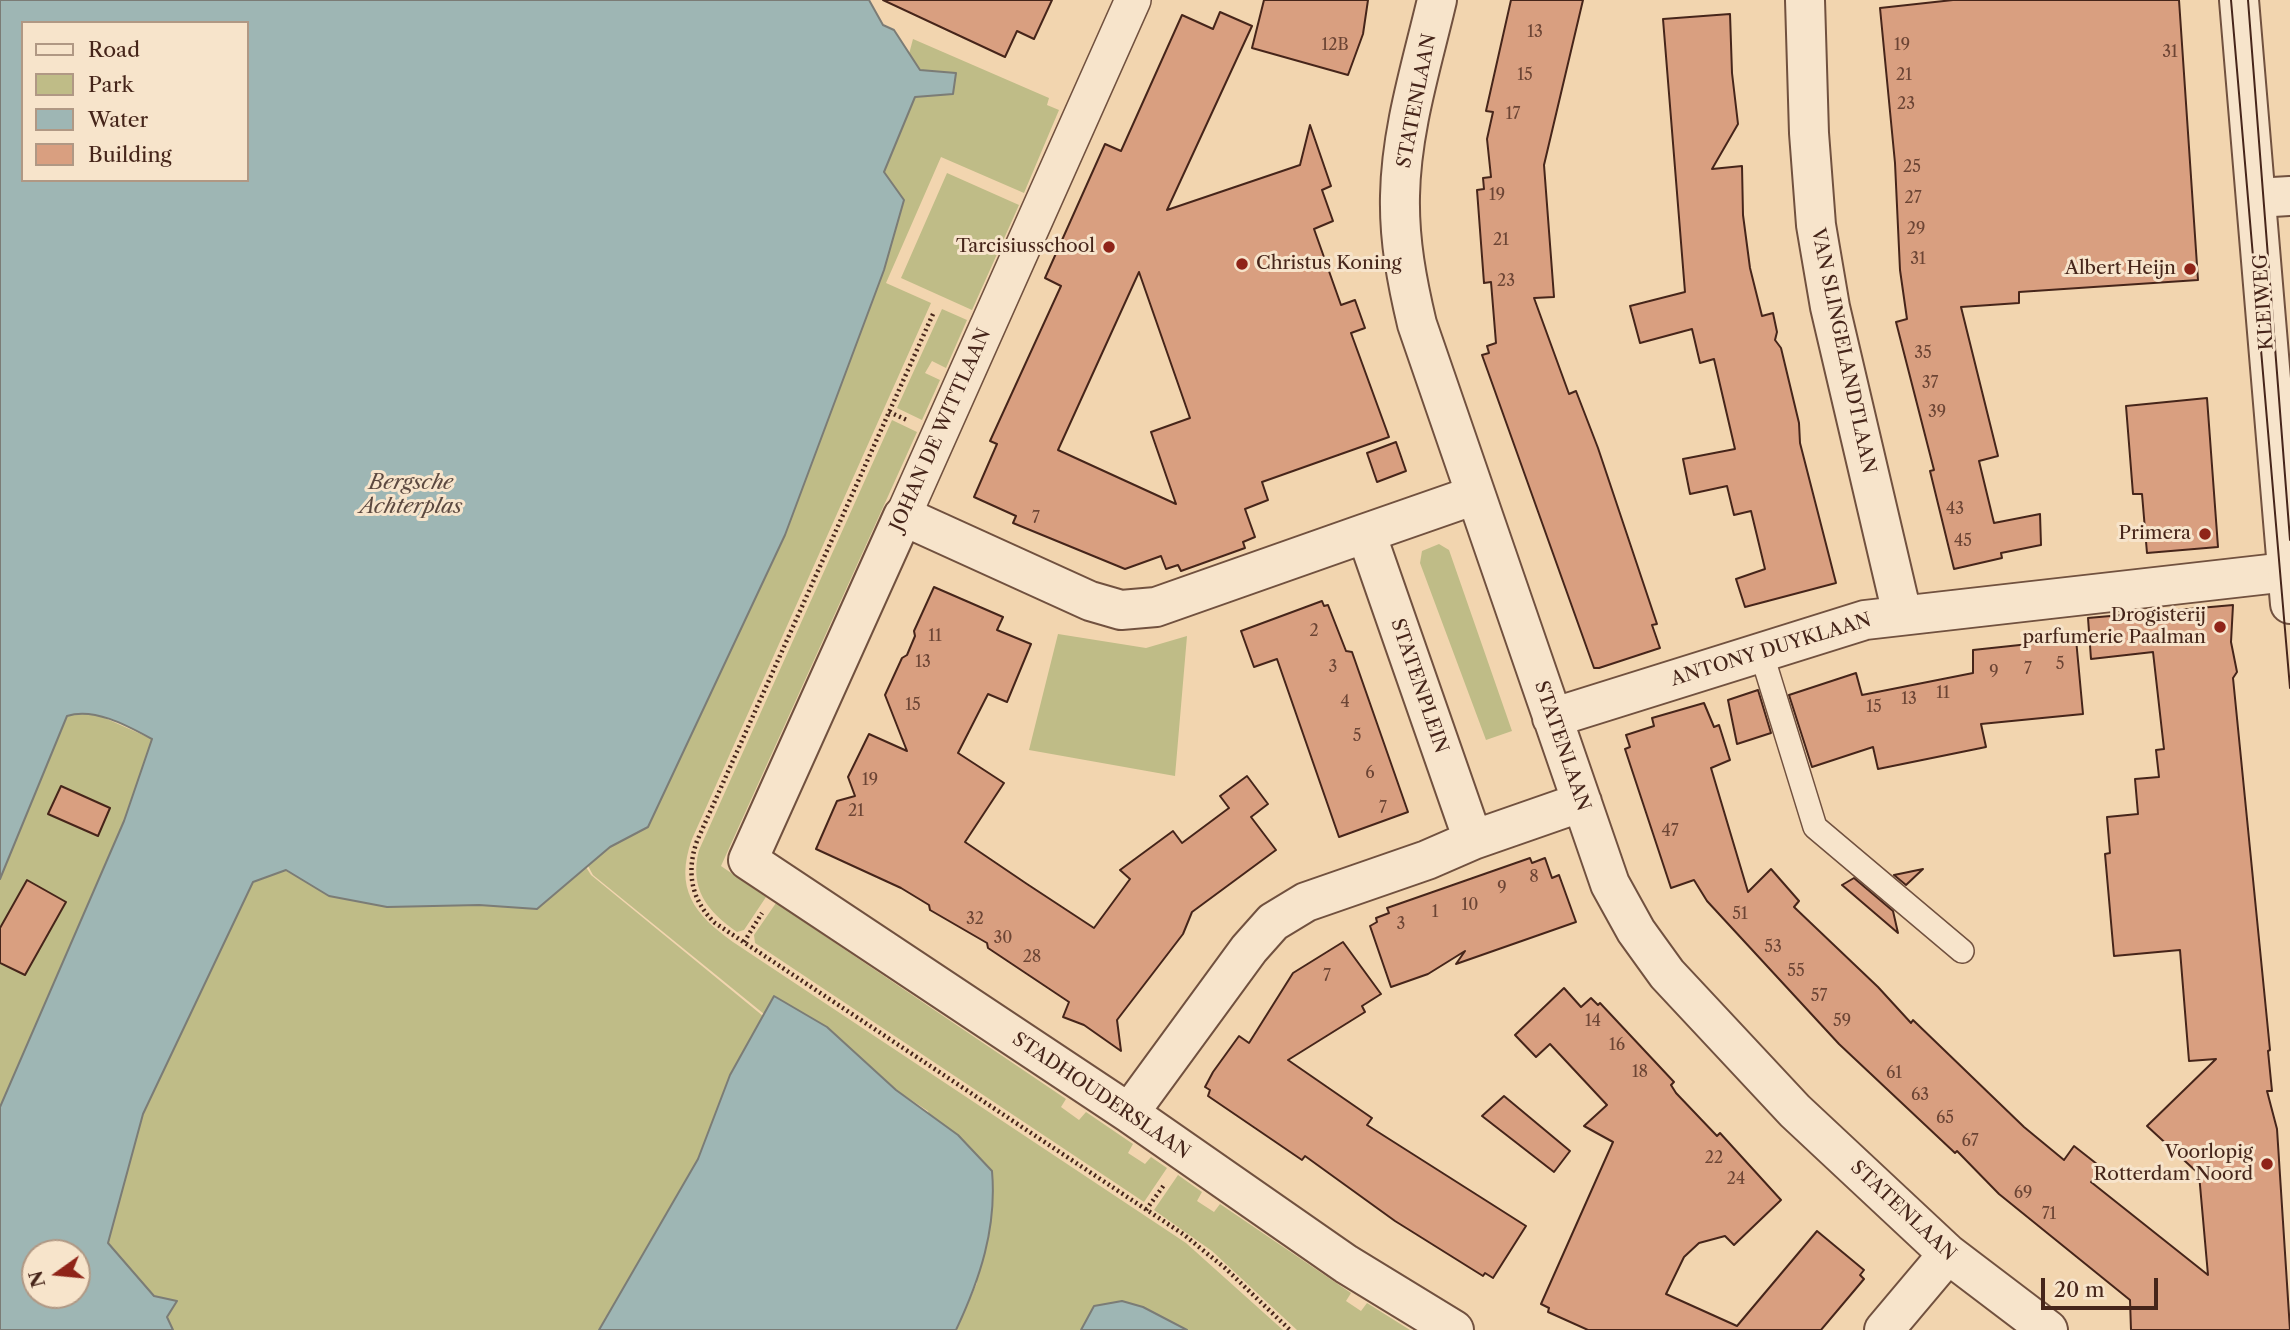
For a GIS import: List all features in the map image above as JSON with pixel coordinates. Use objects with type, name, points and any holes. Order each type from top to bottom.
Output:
[{"type":"street","name":"JOHAN DE WITTLAAN","points":[[748,860],[1133,0]]},
{"type":"street","name":"STATENLAAN","points":[[1437,0],[1409,121],[1400,195],[1403,262],[1417,324],[1610,884],[1636,931],[1667,974],[1795,1111],[1948,1254],[2048,1330]]},
{"type":"street","name":"VAN SLINGELANDTLAAN","points":[[1805,0],[1809,133],[1816,225],[1830,307],[1902,614]]},
{"type":"street","name":"KLEIWEG","points":[[2239,0],[2273,197],[2289,588]]},
{"type":"street","points":[[903,516],[1090,601],[1121,610],[1156,607],[1475,495]]},
{"type":"street","name":"STATENPLEIN","points":[[1366,533],[1473,840]]},
{"type":"street","name":"ANTONY DUYKLAAN","points":[[1552,718],[1866,620],[1902,614],[2289,588]]},
{"type":"street","points":[[1129,1113],[1249,949],[1273,922],[1306,902],[1582,802]]},
{"type":"street","name":"STADHOUDERSLAAN","points":[[748,860],[1129,1113],[1346,1264],[1454,1330]]},
{"type":"street","points":[[1884,1330],[1948,1254]]},
{"type":"lane","points":[[1761,652],[1815,827],[1962,951]]},
{"type":"path","points":[[933,314],[697,841],[691,870],[696,899],[715,923],[1183,1234],[1225,1268],[1290,1330]]},
{"type":"green space","points":[[913,39],[1049,98],[1047,105],[1059,110],[1024,193],[941,157],[886,283],[931,303],[692,839],[685,872],[687,886],[698,910],[719,932],[1186,1243],[1283,1330],[1187,1330],[1143,1307],[1094,1306],[1081,1330],[956,1330],[977,1283],[928,1111],[896,1090],[774,996],[764,1014],[593,875],[588,866],[610,847],[648,827],[785,535],[884,270],[904,200],[884,172],[915,96],[953,93],[920,70],[909,54]]},
{"type":"green space","points":[[947,173],[1019,205],[972,310],[901,278]]},
{"type":"green space","points":[[942,309],[967,320],[946,368],[932,361],[925,373],[940,380],[922,420],[897,408]]},
{"type":"green space","points":[[892,420],[917,432],[721,866],[766,897],[744,930],[737,932],[717,916],[703,898],[696,876],[699,850]]},
{"type":"green space","points":[[1439,544],[1449,550],[1512,731],[1486,740],[1420,563],[1422,551]]},
{"type":"green space","points":[[1058,634],[1146,648],[1187,636],[1175,776],[1029,750]]},
{"type":"green space","points":[[77,712],[98,715],[152,739],[124,821],[0,1107],[0,879],[67,716]]},
{"type":"green space","points":[[586,867],[591,875],[763,1016],[730,1075],[698,1159],[599,1330],[173,1330],[154,1296],[108,1243],[143,1114],[253,881],[286,870],[329,896],[387,907],[479,905],[536,909]]},
{"type":"green space","points":[[776,903],[1066,1099],[1061,1107],[1079,1120],[1086,1112],[1133,1144],[1128,1153],[1145,1164],[1151,1157],[1167,1168],[1144,1202],[755,943],[754,935]]},
{"type":"green space","points":[[1178,1175],[1202,1192],[1197,1201],[1214,1212],[1220,1204],[1351,1293],[1346,1301],[1361,1311],[1367,1303],[1410,1330],[1297,1330],[1212,1251],[1154,1210]]},
{"type":"water","name":"Bergsche Achterplas","points":[[0,0],[869,0],[883,25],[894,30],[920,70],[956,73],[953,94],[915,97],[884,172],[904,200],[884,270],[785,535],[648,827],[610,847],[537,909],[479,905],[387,907],[329,896],[286,870],[253,882],[143,1114],[108,1243],[154,1296],[177,1301],[167,1317],[173,1330],[0,1330],[0,1107],[124,821],[152,739],[99,716],[67,716],[0,879]]},
{"type":"water","points":[[774,996],[827,1027],[896,1090],[958,1135],[992,1171],[992,1213],[985,1253],[956,1330],[599,1330],[698,1159],[730,1075]]},
{"type":"water","points":[[1122,1301],[1143,1307],[1187,1330],[1081,1330],[1094,1306]]},
{"type":"building","points":[[883,0],[1052,0],[1034,39],[1017,31],[1005,57]]},
{"type":"building","points":[[1264,0],[1368,0],[1363,34],[1348,75],[1252,48]]},
{"type":"building","points":[[1511,0],[1583,0],[1544,165],[1554,297],[1534,298],[1569,394],[1576,391],[1598,448],[1657,624],[1652,625],[1660,648],[1599,668],[1594,668],[1482,355],[1489,353],[1487,346],[1496,343],[1491,282],[1484,283],[1477,190],[1484,189],[1483,178],[1491,177],[1487,139],[1493,112],[1486,111]]},
{"type":"building","points":[[1953,0],[2179,0],[2198,280],[2019,292],[2019,303],[1961,307],[1998,456],[1979,461],[1994,523],[2040,514],[2041,545],[2001,553],[2002,558],[1954,569],[1930,471],[1934,470],[1896,322],[1907,319],[1900,270],[1895,163],[1880,8]]},
{"type":"building","points":[[1220,12],[1252,26],[1167,210],[1300,165],[1310,125],[1331,186],[1322,190],[1333,221],[1314,229],[1341,305],[1355,300],[1365,328],[1351,333],[1389,437],[1262,482],[1268,500],[1245,509],[1255,537],[1243,542],[1245,548],[1181,571],[1178,565],[1166,569],[1161,556],[1125,569],[1013,523],[1016,516],[974,497],[997,444],[990,441],[1061,286],[1045,278],[1105,144],[1121,151],[1182,15],[1213,29]],"holes":[[[1139,272],[1190,418],[1151,432],[1176,504],[1058,450]]]},
{"type":"building","points":[[1730,14],[1732,73],[1738,124],[1712,169],[1742,166],[1743,215],[1750,268],[1762,316],[1773,313],[1777,332],[1775,340],[1781,348],[1799,423],[1800,443],[1836,583],[1745,607],[1736,579],[1765,569],[1751,511],[1734,515],[1727,486],[1690,494],[1683,459],[1735,449],[1714,359],[1700,363],[1692,329],[1640,343],[1630,306],[1685,292],[1663,19]]},
{"type":"building","points":[[2207,398],[2218,547],[2147,553],[2142,494],[2133,494],[2126,406]]},
{"type":"building","points":[[1396,442],[1406,471],[1377,482],[1367,453]]},
{"type":"building","points":[[934,587],[1003,617],[997,630],[1031,644],[1007,702],[988,694],[958,753],[1004,783],[965,842],[1094,928],[1130,879],[1120,870],[1173,831],[1182,843],[1229,808],[1220,796],[1247,776],[1268,804],[1251,817],[1276,850],[1192,912],[1183,934],[1117,1020],[1121,1051],[1084,1025],[1063,1017],[1069,1002],[988,948],[987,943],[930,910],[929,905],[901,888],[816,849],[837,801],[855,796],[848,777],[869,734],[907,751],[885,695],[902,658],[907,655],[915,636],[914,631]]},
{"type":"building","points":[[1322,601],[1324,606],[1328,605],[1346,651],[1352,652],[1408,812],[1339,837],[1277,659],[1254,667],[1241,631]]},
{"type":"building","points":[[2233,605],[2231,642],[2237,672],[2233,678],[2270,1050],[2272,1091],[2267,1091],[2277,1129],[2290,1330],[2131,1330],[2130,1300],[1999,1194],[1957,1151],[1955,1153],[1839,1044],[1707,901],[1694,880],[1671,888],[1625,749],[1630,747],[1626,735],[1654,726],[1652,718],[1704,703],[1714,727],[1719,725],[1730,760],[1711,768],[1748,892],[1771,869],[1799,901],[1794,907],[1878,987],[1911,1023],[1913,1020],[2024,1127],[2064,1160],[2074,1146],[2102,1168],[2091,1182],[2208,1275],[2199,1174],[2147,1126],[2216,1059],[2189,1061],[2180,950],[2114,956],[2105,854],[2110,853],[2107,817],[2138,814],[2135,779],[2159,777],[2156,750],[2164,749],[2153,652],[2091,659],[2088,618]]},
{"type":"building","points":[[2076,639],[2083,714],[1981,724],[1986,747],[1878,769],[1873,747],[1812,767],[1789,695],[1856,673],[1862,695],[1973,673],[1973,650]]},
{"type":"building","points":[[1758,690],[1771,733],[1737,744],[1728,700]]},
{"type":"building","points":[[61,786],[110,808],[98,836],[48,814]]},
{"type":"building","points":[[1530,858],[1532,863],[1545,858],[1552,878],[1559,875],[1576,922],[1456,964],[1465,951],[1428,974],[1391,987],[1370,926],[1377,922],[1376,918],[1389,913],[1387,908]]},
{"type":"building","points":[[1923,869],[1906,885],[1894,875]]},
{"type":"building","points":[[1854,878],[1893,911],[1898,933],[1842,885]]},
{"type":"building","points":[[27,880],[66,902],[25,975],[0,963],[0,928]]},
{"type":"building","points":[[1343,942],[1381,994],[1362,1006],[1365,1012],[1288,1060],[1372,1118],[1367,1125],[1526,1226],[1493,1278],[1485,1273],[1483,1276],[1395,1221],[1305,1156],[1302,1160],[1208,1096],[1210,1090],[1205,1087],[1213,1072],[1239,1036],[1249,1043],[1293,973]]},
{"type":"building","points":[[1564,988],[1581,1007],[1591,998],[1598,1005],[1600,1003],[1674,1082],[1671,1085],[1676,1093],[1717,1136],[1720,1133],[1781,1200],[1734,1245],[1725,1236],[1699,1243],[1684,1257],[1666,1294],[1737,1326],[1817,1231],[1864,1270],[1860,1275],[1864,1279],[1821,1330],[1588,1330],[1548,1312],[1549,1308],[1541,1304],[1613,1142],[1584,1126],[1607,1105],[1550,1044],[1536,1057],[1515,1035]]},
{"type":"building","points":[[1504,1096],[1570,1151],[1554,1172],[1482,1116]]},
{"type":"tram line","points":[[2231,0],[2290,688]]},
{"type":"tram line","points":[[2248,0],[2290,540]]},
{"type":"place","name":"Tarcisiusschool","points":[[1109,247]]},
{"type":"place","name":"Christus Koning","points":[[1242,264]]},
{"type":"place","name":"Albert Heijn","points":[[2190,269]]},
{"type":"place","name":"Primera","points":[[2205,534]]},
{"type":"place","name":"Drogisterij parfumerie Paalman","points":[[2220,627]]},
{"type":"place","name":"Voorlopig Rotterdam Noord","points":[[2267,1164]]}]
